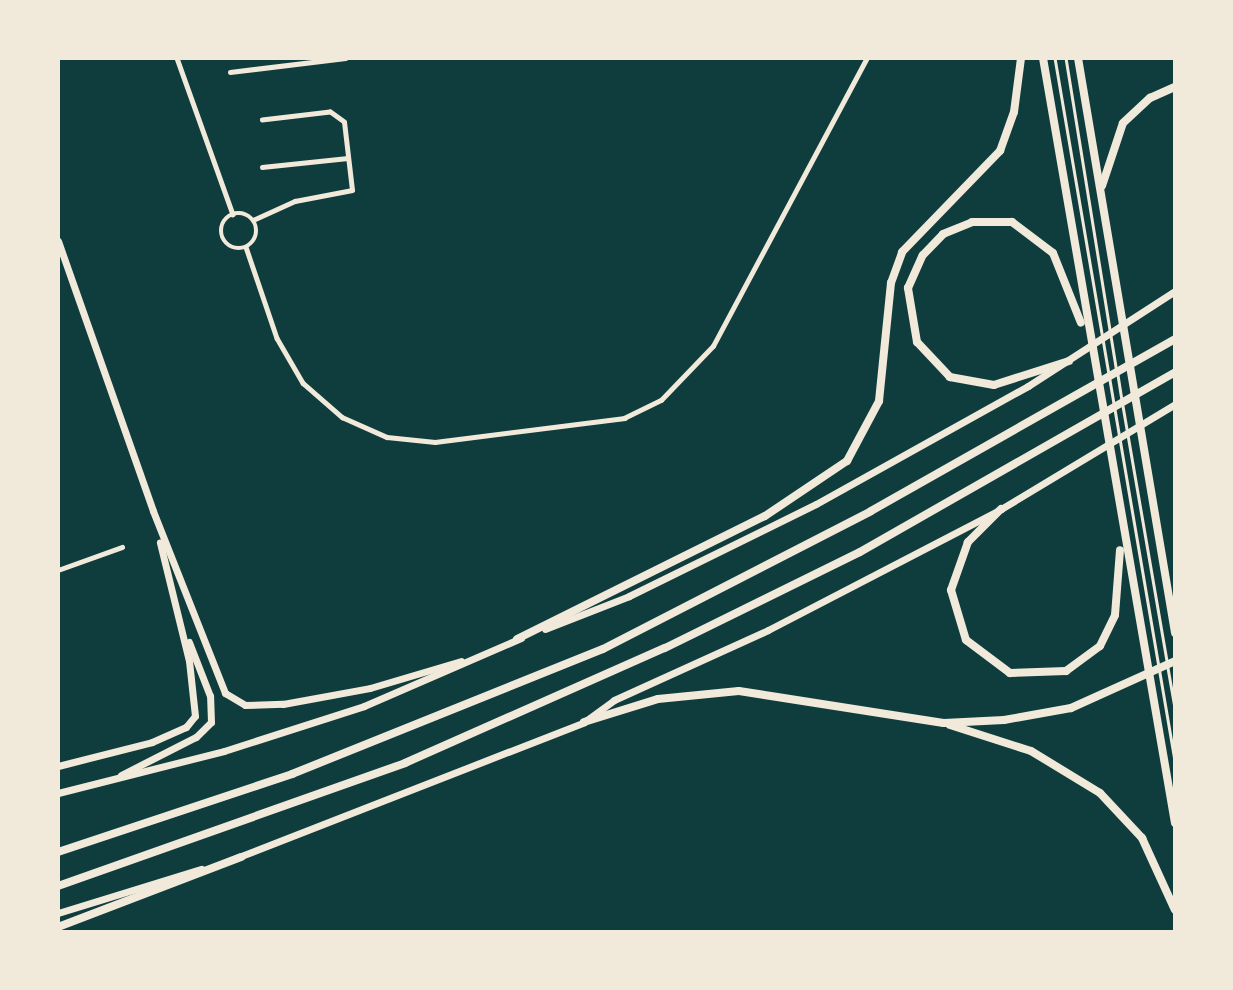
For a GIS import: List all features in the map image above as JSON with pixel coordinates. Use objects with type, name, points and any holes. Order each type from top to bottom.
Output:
[{"type":"highway","points":[[517,639],[765,516],[847,461],[879,401],[891,283],[902,252],[1000,151],[1014,112],[1021,58]]},
{"type":"highway","points":[[1043,58],[1086,337],[1175,823]]},
{"type":"highway","points":[[1078,58],[1149,465],[1175,633]]},
{"type":"highway","points":[[1101,189],[1123,123],[1150,98],[1175,87]]},
{"type":"highway","points":[[1069,361],[994,385],[967,384],[939,371],[922,352],[908,317],[908,288],[927,248],[972,222],[1024,228],[1053,253],[1086,337]]},
{"type":"highway","points":[[58,852],[292,774],[603,649],[811,543],[1175,339]]},
{"type":"highway","points":[[58,886],[405,763],[665,649],[872,545],[1175,372]]},
{"type":"highway","points":[[1001,509],[968,542],[951,590],[966,640],[1010,673],[1066,671],[1100,646],[1115,615],[1121,537]]},
{"type":"highway","points":[[944,723],[1072,708],[1175,661]]},
{"type":"highway","points":[[584,722],[658,699],[739,691],[944,723],[1031,751],[1091,786],[1142,838],[1175,910]]},
{"type":"highway","points":[[58,927],[241,857]]},
{"type":"main road","points":[[58,241],[153,511],[196,700],[190,723],[152,742],[58,766]]},
{"type":"main road","points":[[58,793],[224,751],[364,706],[517,639],[629,596],[817,504],[1069,361],[1175,292]]},
{"type":"main road","points":[[58,913],[241,857],[584,722],[614,700],[768,630],[1001,509],[1175,404]]},
{"type":"main road","points":[[164,550],[218,682],[245,705],[349,693],[482,655]]},
{"type":"main road","points":[[121,775],[196,737],[211,722],[210,696],[179,619]]},
{"type":"street","points":[[177,58],[233,214]]},
{"type":"street","points":[[230,72],[302,60],[345,58]]},
{"type":"street","points":[[246,247],[277,338],[303,383],[342,417],[387,437],[435,442],[624,418],[661,400],[713,346],[867,58]]},
{"type":"street","points":[[233,214],[253,220],[295,201],[352,190],[344,122],[330,111],[262,120]]},
{"type":"street","points":[[262,167],[348,158]]},
{"type":"street","points":[[233,214],[222,226],[223,237],[235,248],[246,247],[257,235],[253,220]]},
{"type":"street","points":[[58,570],[122,547]]},
{"type":"lane","points":[[1055,58],[1124,482],[1175,761]]},
{"type":"lane","points":[[1066,58],[1134,476],[1175,706]]}]
